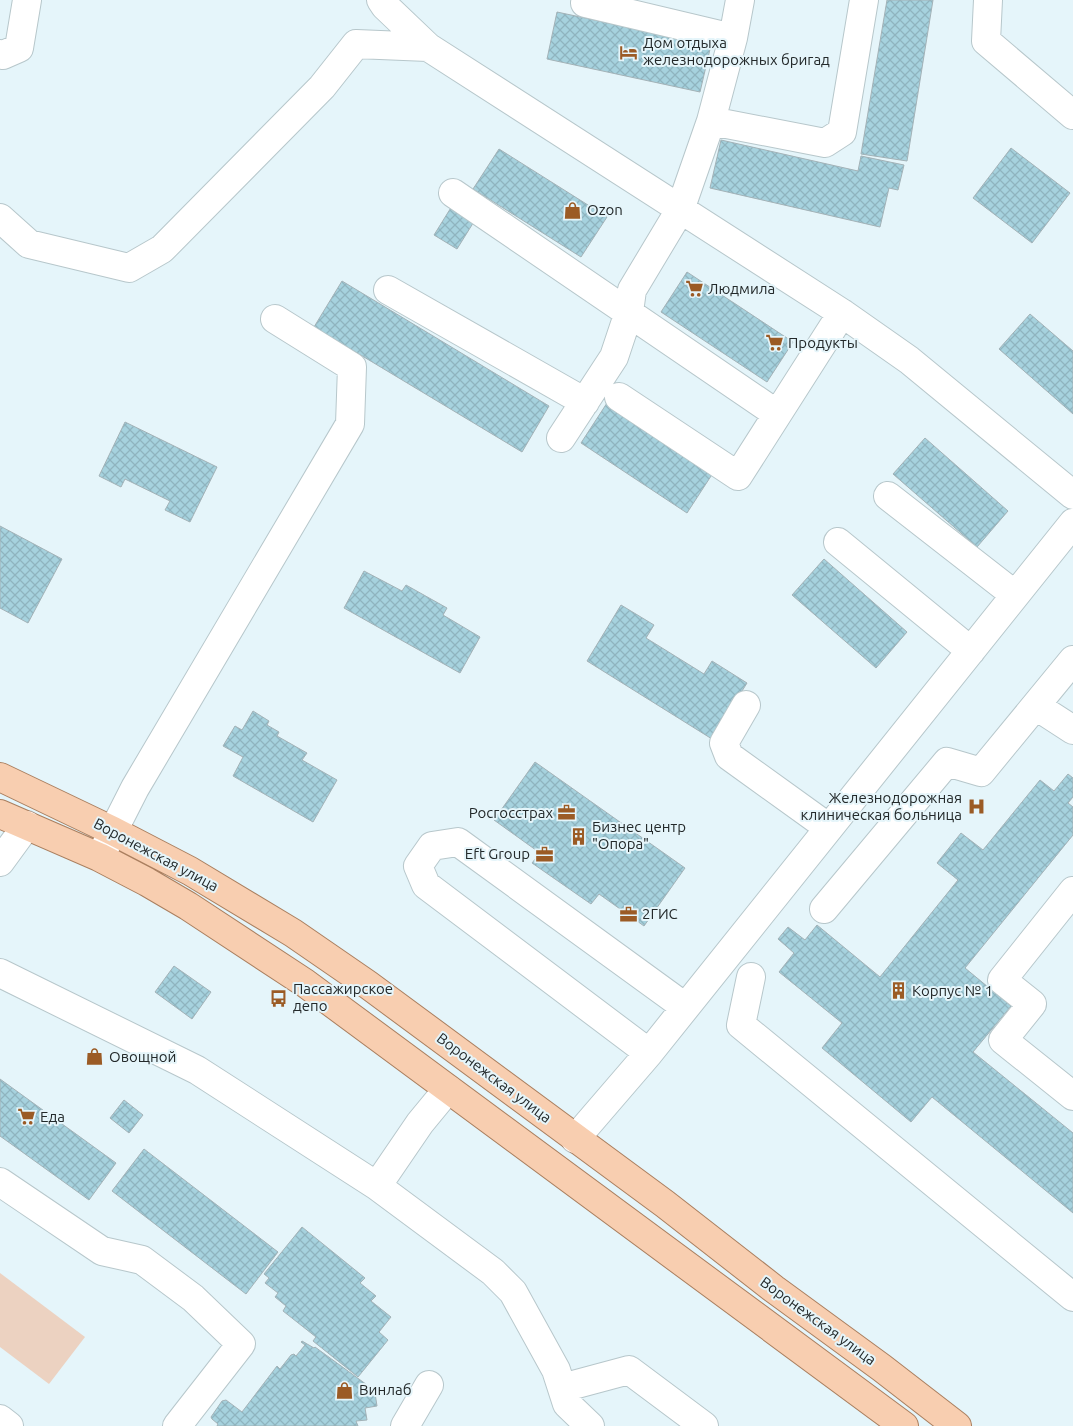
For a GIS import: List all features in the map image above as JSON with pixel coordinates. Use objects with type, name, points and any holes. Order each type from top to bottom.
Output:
[{"type":"main road","name":"Воронежская улица","points":[[0,777],[113,831],[190,871],[308,943],[426,1026],[575,1139],[665,1204],[774,1289],[957,1426]]},
{"type":"main road","name":"Воронежская улица","points":[[0,814],[99,857],[147,882],[188,906],[305,982],[904,1426]]},
{"type":"street","points":[[0,54],[3,55],[19,48],[27,0]]},
{"type":"street","points":[[381,0],[428,47],[842,313],[908,360],[1073,495]]},
{"type":"street","points":[[562,438],[614,357],[629,312],[632,290],[680,210],[711,121],[733,38],[740,0]]},
{"type":"street","points":[[711,121],[825,143],[842,132],[864,0]]},
{"type":"street","points":[[988,0],[986,41],[1073,115]]},
{"type":"street","points":[[585,3],[733,38]]},
{"type":"street","points":[[0,218],[29,244],[129,268],[162,249],[322,87],[356,44],[428,47]]},
{"type":"street","points":[[453,193],[778,414]]},
{"type":"street","points":[[388,290],[585,402]]},
{"type":"street","points":[[619,397],[738,476],[842,313]]},
{"type":"street","points":[[99,857],[135,788],[350,424],[352,366],[275,319]]},
{"type":"street","points":[[888,496],[1015,595]]},
{"type":"street","points":[[575,1139],[649,1053],[1073,523]]},
{"type":"street","points":[[838,542],[971,651]]},
{"type":"street","points":[[824,909],[947,762],[981,772],[1073,660]]},
{"type":"street","points":[[746,705],[724,743],[729,756],[829,828]]},
{"type":"street","points":[[1036,706],[1073,730]]},
{"type":"street","points":[[0,862],[27,825]]},
{"type":"street","points":[[649,1053],[426,885],[418,866],[432,846],[458,842],[685,1007]]},
{"type":"street","points":[[1073,890],[1002,980],[1032,1004],[1003,1040],[1073,1096]]},
{"type":"street","points":[[0,973],[197,1070],[377,1186],[493,1272],[513,1292],[556,1370],[567,1404],[590,1426]]},
{"type":"street","points":[[751,977],[742,1025],[1073,1297]]},
{"type":"street","points":[[377,1186],[420,1123],[448,1089]]},
{"type":"street","points":[[0,1182],[102,1251],[142,1260],[193,1298],[241,1344],[177,1426]]},
{"type":"street","points":[[562,1388],[629,1370],[704,1426]]},
{"type":"street","points":[[405,1426],[430,1385]]},
{"type":"street","points":[[0,1419],[10,1426]]},
{"type":"shaded area","points":[[0,1273],[85,1337],[49,1384],[0,1347]]},
{"type":"building","points":[[887,0],[933,0],[907,161],[861,154]]},
{"type":"building","name":"Дом отдыха железнодорожных бригад","points":[[557,12],[711,45],[700,92],[547,59]]},
{"type":"building","points":[[721,140],[858,171],[861,156],[904,165],[898,190],[889,188],[880,227],[710,188]]},
{"type":"building","points":[[1011,148],[1070,193],[1032,243],[973,198]]},
{"type":"building","points":[[499,149],[607,217],[581,257],[473,189]]},
{"type":"building","points":[[452,206],[475,220],[457,249],[434,235]]},
{"type":"building","points":[[687,272],[793,342],[767,382],[661,312]]},
{"type":"building","points":[[342,281],[549,406],[522,452],[314,327]]},
{"type":"building","points":[[1030,314],[1073,351],[1073,414],[999,349]]},
{"type":"building","points":[[607,403],[713,473],[687,513],[581,443]]},
{"type":"building","points":[[125,422],[217,467],[190,522],[165,510],[170,501],[125,479],[121,487],[99,476]]},
{"type":"building","points":[[925,438],[1008,511],[977,547],[893,474]]},
{"type":"building","points":[[0,526],[62,559],[28,623],[0,608]]},
{"type":"building","points":[[824,559],[907,632],[876,668],[792,595]]},
{"type":"building","points":[[364,571],[402,591],[406,585],[447,608],[443,615],[480,637],[460,673],[344,608]]},
{"type":"building","points":[[621,605],[654,625],[646,638],[704,674],[712,661],[747,683],[712,739],[587,661]]},
{"type":"building","points":[[253,711],[269,721],[267,725],[279,732],[277,736],[307,753],[302,760],[337,780],[313,822],[233,776],[243,757],[223,746],[235,726],[242,730]]},
{"type":"building","name":"Бизнес центр \"Опора\"","points":[[535,762],[685,868],[644,926],[599,894],[591,904],[532,863],[540,853],[494,820]]},
{"type":"building","name":"Корпус № 1","points":[[1068,774],[1073,778],[1073,797],[1068,803],[1073,807],[1073,835],[965,968],[1011,1006],[973,1052],[1073,1133],[1073,1213],[932,1097],[911,1122],[822,1048],[842,1023],[779,972],[794,953],[778,939],[788,927],[805,940],[817,925],[880,977],[958,880],[937,863],[961,833],[983,850],[1040,780],[1054,791]]},
{"type":"building","points":[[174,966],[211,992],[192,1019],[155,992]]},
{"type":"building","points":[[0,1079],[116,1163],[89,1200],[0,1136]]},
{"type":"building","points":[[124,1100],[143,1115],[129,1133],[110,1118]]},
{"type":"building","points":[[144,1149],[278,1252],[246,1294],[112,1191]]},
{"type":"building","points":[[302,1227],[365,1278],[360,1283],[376,1296],[371,1301],[391,1317],[379,1332],[388,1340],[358,1377],[313,1341],[316,1337],[283,1311],[286,1306],[275,1297],[278,1293],[265,1283],[269,1278],[264,1274]]},
{"type":"building","points":[[302,1341],[315,1347],[374,1390],[377,1406],[365,1408],[367,1420],[356,1421],[358,1426],[217,1426],[218,1424],[211,1417],[222,1401],[226,1400],[242,1412],[277,1366],[280,1369],[291,1355],[294,1354],[296,1356],[305,1345]]},
{"type":"place","name":"Дом отдыха железнодорожных бригад","points":[[629,52]]},
{"type":"place","name":"Ozon","points":[[573,210]]},
{"type":"place","name":"Людмила","points":[[694,289]]},
{"type":"place","name":"Продукты","points":[[774,343]]},
{"type":"place","name":"Железнодорожная клиническая больница","points":[[976,807]]},
{"type":"place","name":"Росгосстрах","points":[[567,813]]},
{"type":"place","name":"Бизнес центр \"Опора\"","points":[[578,836]]},
{"type":"place","name":"Eft Group","points":[[544,854]]},
{"type":"place","name":"2ГИС","points":[[628,914]]},
{"type":"place","name":"Корпус № 1","points":[[898,991]]},
{"type":"place","name":"Пассажирское депо","points":[[279,998]]},
{"type":"place","name":"Овощной","points":[[95,1057]]},
{"type":"place","name":"Еда","points":[[26,1117]]},
{"type":"place","name":"Винлаб","points":[[345,1390]]}]
